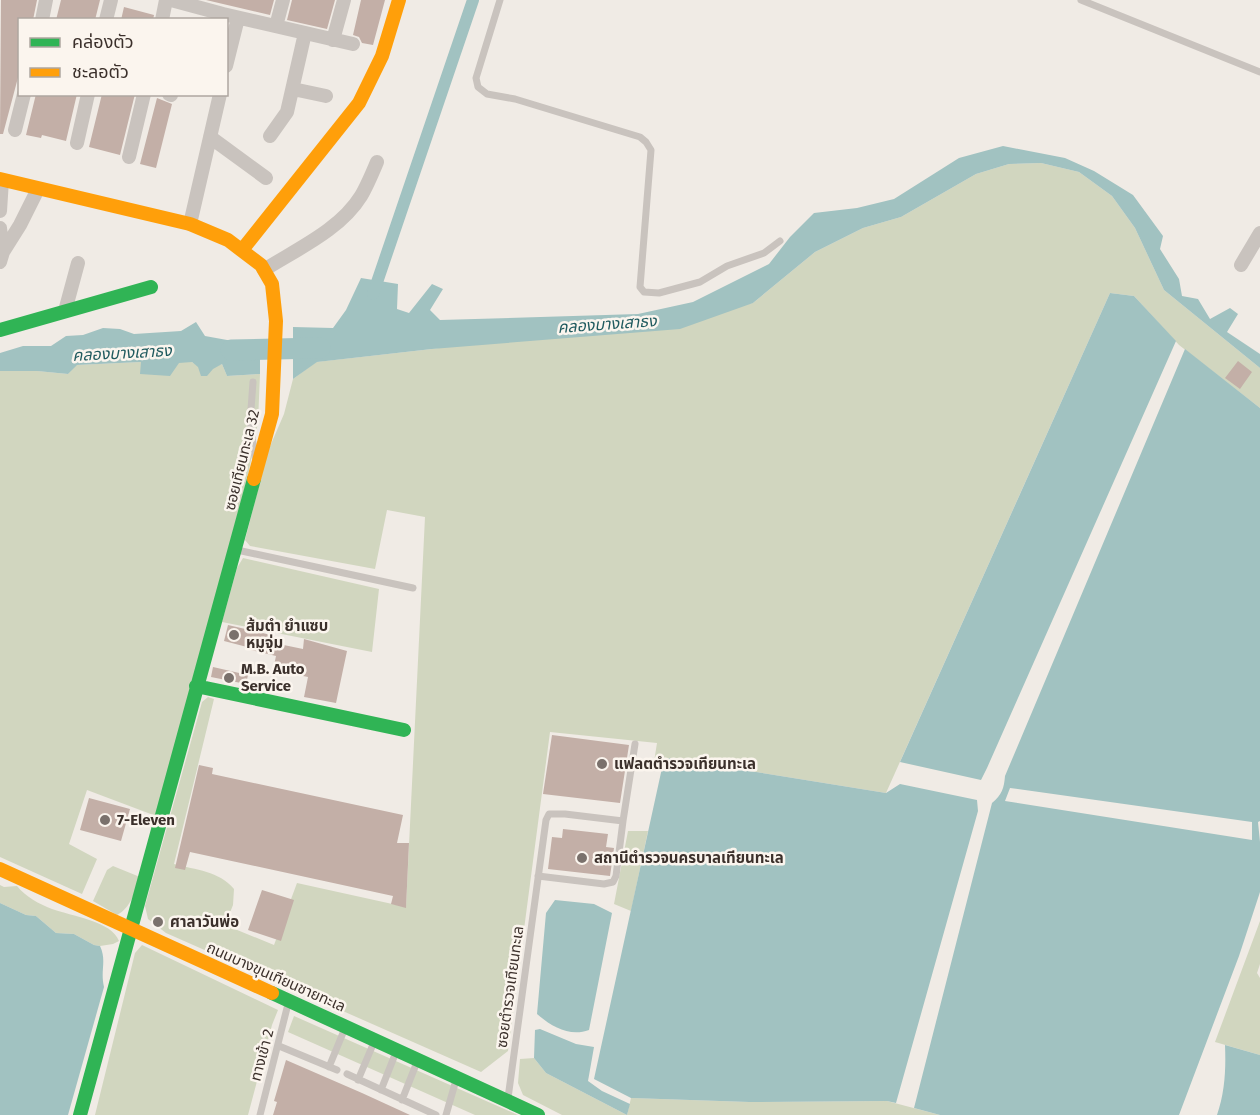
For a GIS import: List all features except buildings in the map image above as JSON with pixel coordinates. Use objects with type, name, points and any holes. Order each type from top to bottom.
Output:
[{"type":"street","points":[[42,18],[46,0]]},
{"type":"street","points":[[106,18],[111,0]]},
{"type":"street","points":[[162,18],[166,0]]},
{"type":"street","points":[[171,0],[353,44]]},
{"type":"street","points":[[223,14],[226,0]]},
{"type":"street","points":[[276,26],[283,0]]},
{"type":"street","points":[[333,40],[344,0]]},
{"type":"street","points":[[242,250],[359,103],[382,56],[399,0]]},
{"type":"street","points":[[228,58],[238,18]]},
{"type":"street","points":[[270,136],[287,112],[305,33]]},
{"type":"street","points":[[293,89],[326,96]]},
{"type":"street","points":[[15,130],[24,96]]},
{"type":"street","points":[[77,143],[88,96]]},
{"type":"street","points":[[129,157],[144,96]]},
{"type":"street","points":[[190,224],[220,96]]},
{"type":"street","points":[[210,137],[266,178]]},
{"type":"street","points":[[264,270],[321,235],[347,213],[360,197],[377,162]]},
{"type":"street","points":[[0,211],[1,180]]},
{"type":"street","name":"ซอยเทียนทะเล 32","points":[[1,180],[190,224],[228,240],[261,265],[264,270],[272,284],[276,321],[272,414],[80,1115]]},
{"type":"street","points":[[2,257],[38,189]]},
{"type":"street","points":[[0,228],[2,257]]},
{"type":"street","points":[[1241,265],[1260,233]]},
{"type":"street","points":[[65,311],[78,263]]},
{"type":"street","points":[[0,330],[151,287]]},
{"type":"street","points":[[196,686],[404,730]]},
{"type":"street","name":"ถนนบางขุนเทียนชายทะเล","points":[[0,869],[538,1115]]},
{"type":"lane","points":[[500,0],[476,78],[478,87],[487,94],[515,99],[640,137],[651,150],[641,266],[640,287],[644,292],[659,293],[700,282],[727,267],[764,253],[780,241]]},
{"type":"lane","points":[[1081,0],[1260,72]]},
{"type":"lane","points":[[253,382],[251,440],[258,465]]},
{"type":"lane","points":[[235,549],[413,588]]},
{"type":"lane","points":[[538,876],[604,884],[613,882],[616,876],[635,744]]},
{"type":"lane","name":"ซอยตำรวจเทียนทะเล","points":[[508,1101],[546,820],[549,814],[565,813],[623,821]]},
{"type":"lane","name":"ทางเข้า 2","points":[[260,1115],[289,1001]]},
{"type":"lane","points":[[329,1066],[346,1026]]},
{"type":"lane","points":[[358,1080],[375,1040]]},
{"type":"lane","points":[[279,1046],[338,1070]]},
{"type":"lane","points":[[381,1090],[397,1050]]},
{"type":"lane","points":[[402,1100],[418,1059]]},
{"type":"lane","points":[[346,1074],[436,1115]]},
{"type":"lane","points":[[446,1115],[457,1078]]},
{"type":"green space","points":[[1041,163],[1079,172],[1112,196],[1135,228],[1164,290],[1260,368],[1260,408],[1179,345],[1134,296],[1110,293],[886,793],[669,758],[662,768],[653,768],[657,743],[550,732],[508,1051],[481,1072],[166,933],[148,919],[145,906],[202,702],[208,697],[214,699],[174,864],[214,875],[234,889],[233,905],[225,925],[274,945],[297,883],[406,907],[425,517],[387,510],[375,569],[250,546],[245,540],[268,451],[284,414],[293,379],[316,362],[432,349],[753,303],[815,252],[863,228],[901,217],[976,174],[1009,164]]},
{"type":"green space","points":[[192,362],[207,368],[222,364],[227,376],[260,374],[258,422],[248,476],[156,816],[87,790],[69,844],[97,859],[82,894],[0,857],[0,371],[68,374],[76,365]]},
{"type":"green space","points":[[243,558],[379,589],[372,652],[222,622],[237,568]]},
{"type":"green space","points":[[628,831],[648,831],[631,911],[614,904]]},
{"type":"green space","points":[[113,866],[140,877],[129,904],[117,915],[93,901],[107,870]]},
{"type":"green space","points":[[0,885],[17,886],[42,905],[100,924],[115,934],[119,941],[100,946],[74,934],[56,933],[36,916],[26,915],[0,903]]},
{"type":"green space","points":[[1260,921],[1260,964],[1257,973],[1260,978],[1260,1055],[1215,1042]]},
{"type":"green space","points":[[142,945],[278,1010],[248,1115],[95,1115],[135,953]]},
{"type":"green space","points":[[294,1016],[518,1115],[475,1115],[288,1032]]},
{"type":"green space","points":[[534,1058],[546,1073],[627,1115],[562,1115],[523,1095],[518,1083],[520,1059]]},
{"type":"green space","points":[[631,1098],[749,1102],[887,1101],[940,1115],[627,1115]]},
{"type":"water","points":[[1003,146],[1065,158],[1094,171],[1133,195],[1163,236],[1160,249],[1179,279],[1182,296],[1198,299],[1210,319],[1230,308],[1238,314],[1227,332],[1260,354],[1260,368],[1164,290],[1135,228],[1112,196],[1079,172],[1041,163],[1009,164],[976,174],[901,217],[863,228],[815,252],[753,303],[680,329],[432,349],[317,362],[293,379],[293,327],[333,328],[346,310],[361,278],[398,284],[397,309],[409,313],[432,284],[443,289],[430,310],[440,320],[638,314],[693,302],[769,264],[790,237],[814,213],[857,208],[894,199],[959,158]]},
{"type":"water","points":[[1110,293],[1134,296],[1176,341],[987,768],[981,780],[900,762]]},
{"type":"water","points":[[196,322],[205,336],[260,346],[260,374],[227,376],[222,364],[207,376],[201,376],[198,367],[192,362],[179,363],[170,376],[140,374],[141,362],[77,365],[68,374],[0,371],[0,353],[23,346],[51,346],[66,336],[83,335],[103,328],[120,329],[134,334],[181,331]]},
{"type":"water","points":[[1185,349],[1260,408],[1260,821],[1258,822],[1260,892],[1239,956],[1179,1115],[940,1115],[914,1108],[992,803],[1002,791],[1005,776]],"holes":[[[1010,788],[1252,822],[1252,840],[1005,801]]]},
{"type":"water","points":[[669,758],[886,793],[900,784],[977,800],[978,811],[896,1103],[887,1101],[749,1102],[631,1098],[594,1079],[662,768]]},
{"type":"water","points":[[555,900],[594,904],[612,913],[589,1030],[582,1032],[562,1030],[537,1014],[546,913]]},
{"type":"water","points":[[0,903],[26,915],[36,916],[56,933],[74,934],[100,946],[102,951],[104,987],[68,1115],[0,1115]]},
{"type":"water","points":[[540,1029],[576,1044],[594,1047],[588,1081],[602,1091],[630,1104],[627,1115],[546,1073],[534,1058],[535,1030]]},
{"type":"water","points":[[1225,1045],[1260,1055],[1260,1115],[1217,1115],[1222,1098]]},
{"type":"waterway","points":[[373,294],[473,0]]},
{"type":"waterway","name":"คลองบางเสาธง","points":[[231,350],[320,348]]},
{"type":"traffic: fast","points":[[0,330],[151,287]]},
{"type":"traffic: fast","points":[[80,1115],[254,479]]},
{"type":"traffic: fast","points":[[196,686],[404,730]]},
{"type":"traffic: fast","points":[[272,993],[538,1115]]},
{"type":"traffic: slow","points":[[242,250],[359,103],[382,56],[399,0]]},
{"type":"traffic: slow","points":[[0,179],[190,224],[228,240],[261,265],[272,284],[276,321],[272,414],[254,479]]},
{"type":"traffic: slow","points":[[0,869],[272,993]]},
{"type":"place","name":"ส้มตำ ยำแซบ หมูจุ่ม","points":[[234,635]]},
{"type":"place","name":"M.B. Auto Service","points":[[229,678]]},
{"type":"place","name":"แฟลตตำรวจเทียนทะเล","points":[[602,764]]},
{"type":"place","name":"7-Eleven","points":[[105,820]]},
{"type":"place","name":"สถานีตำรวจนครบาลเทียนทะเล","points":[[582,858]]},
{"type":"place","name":"ศาลาวันพ่อ","points":[[158,922]]}]
